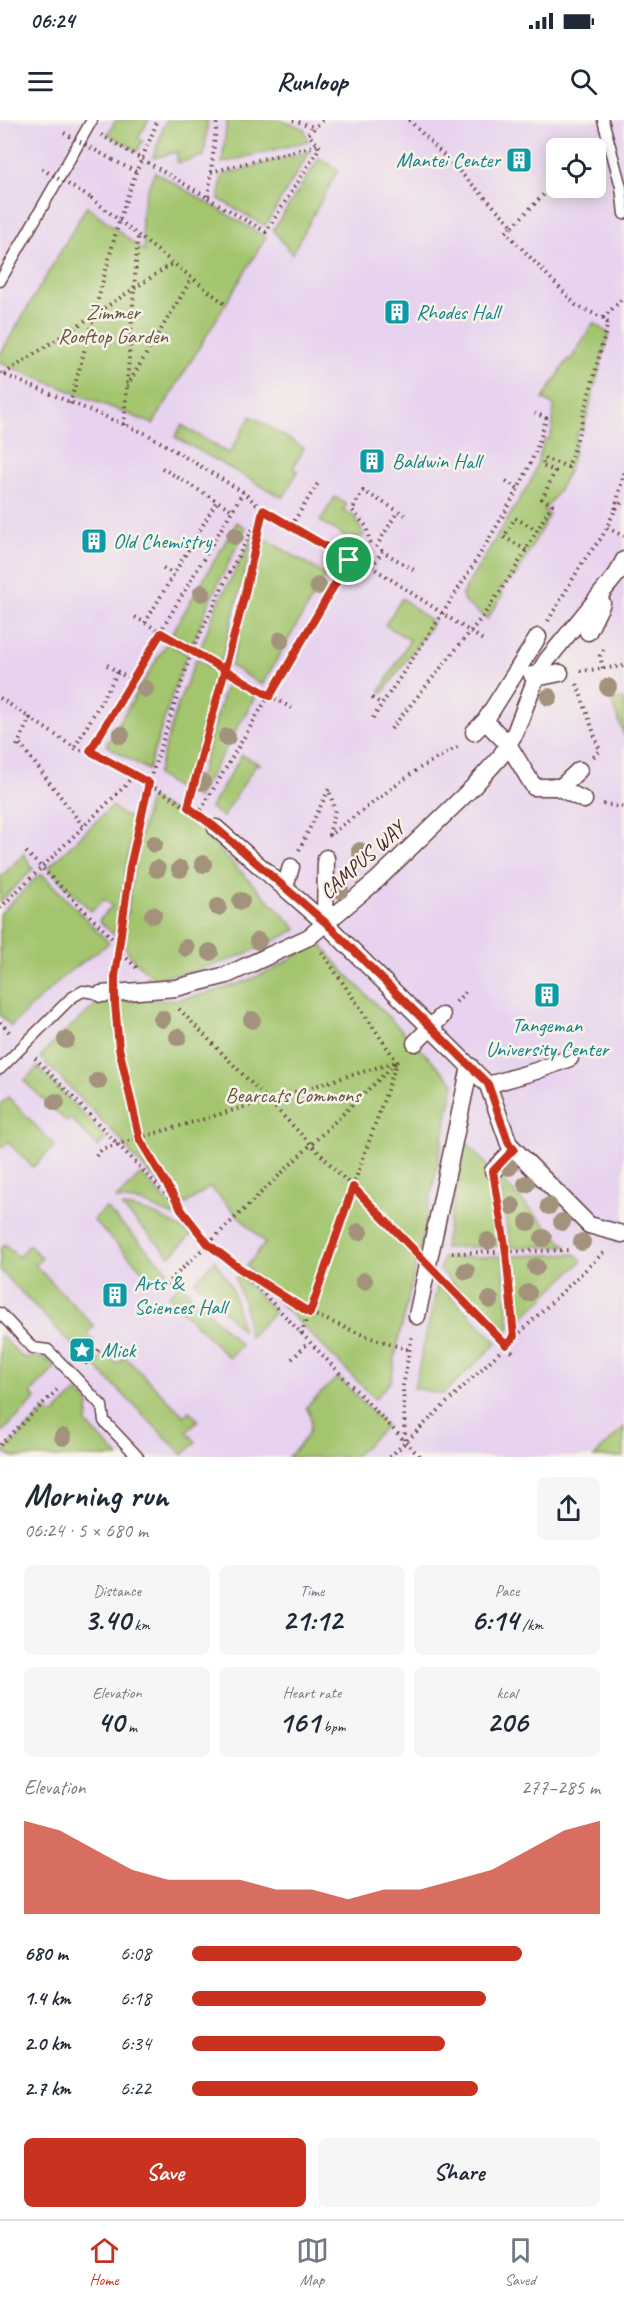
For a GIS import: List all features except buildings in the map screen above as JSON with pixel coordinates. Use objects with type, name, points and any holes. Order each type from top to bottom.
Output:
[{"type":"street","points":[[588,632],[621,567]]},
{"type":"street","name":"CAMPUS WAY","points":[[108,994],[161,990],[227,975],[309,937],[326,923],[377,880],[473,787],[500,757],[508,744],[536,678],[547,660],[621,567]]},
{"type":"street","points":[[542,631],[516,667],[480,727],[508,744],[534,790],[560,789],[584,800]]},
{"type":"street","points":[[516,667],[536,678],[560,673]]},
{"type":"street","points":[[560,789],[579,770]]},
{"type":"street","points":[[216,828],[437,1021],[470,1066],[488,1084],[509,1144],[589,1225],[622,1234]]},
{"type":"street","points":[[326,851],[326,923]]},
{"type":"street","points":[[285,887],[291,867]]},
{"type":"street","points":[[415,1043],[437,1021]]},
{"type":"street","points":[[488,1084],[536,1071],[570,1058]]},
{"type":"street","points":[[417,1316],[470,1066]]},
{"type":"street","points":[[493,1171],[514,1149]]},
{"type":"lane","points":[[0,281],[92,120]]},
{"type":"lane","points":[[603,120],[621,187],[624,214]]},
{"type":"lane","name":"CAMPUS WAY","points":[[0,1069],[71,998],[82,991],[108,994]]},
{"type":"lane","points":[[0,1313],[33,1348],[48,1350],[73,1375],[102,1406],[104,1421],[138,1457]]},
{"type":"path","points":[[70,404],[119,221],[158,120]]},
{"type":"path","points":[[208,198],[218,120]]},
{"type":"path","points":[[293,120],[305,122],[315,128]]},
{"type":"path","points":[[106,138],[266,232],[320,147],[309,134],[323,120]]},
{"type":"path","points":[[409,120],[513,226]]},
{"type":"path","points":[[64,133],[136,172]]},
{"type":"path","points":[[211,172],[318,144]]},
{"type":"path","points":[[42,169],[91,198],[225,304]]},
{"type":"path","points":[[391,729],[471,631],[510,577],[552,504],[542,499],[555,471],[542,466],[544,458],[568,467],[575,447],[610,325],[603,318],[576,304],[568,297],[506,232],[546,192]]},
{"type":"path","points":[[124,425],[138,236]]},
{"type":"path","points":[[2,374],[173,263]]},
{"type":"path","points":[[127,387],[192,278]]},
{"type":"path","points":[[603,318],[624,297]]},
{"type":"path","points":[[2,374],[147,434],[243,492],[263,510],[349,560],[372,567],[483,640]]},
{"type":"path","points":[[373,718],[444,614],[519,489],[541,439],[546,418],[535,413]]},
{"type":"path","points":[[162,468],[232,510]]},
{"type":"path","points":[[542,631],[584,560],[607,528],[615,510],[624,472]]},
{"type":"path","points":[[506,481],[519,489]]},
{"type":"path","points":[[291,526],[318,483]]},
{"type":"path","points":[[405,515],[363,491],[352,510],[366,526],[370,543],[414,570]]},
{"type":"path","points":[[90,751],[243,492]]},
{"type":"path","points":[[615,510],[624,500]]},
{"type":"path","points":[[145,623],[217,501]]},
{"type":"path","points":[[183,1212],[140,1140],[122,1067],[116,1026],[108,994],[118,948],[130,867],[149,783],[192,651],[228,575],[263,510]]},
{"type":"path","points":[[188,807],[244,598],[263,510]]},
{"type":"path","points":[[376,547],[398,511]]},
{"type":"path","points":[[526,550],[504,537],[515,518],[537,530]]},
{"type":"path","points":[[607,528],[624,537]]},
{"type":"path","points":[[198,816],[349,560],[370,543]]},
{"type":"path","points":[[372,567],[382,551]]},
{"type":"path","points":[[163,568],[174,574]]},
{"type":"path","points":[[135,617],[293,709]]},
{"type":"path","points":[[107,665],[132,681]]},
{"type":"path","points":[[580,671],[624,666]]},
{"type":"path","points":[[75,747],[118,672]]},
{"type":"path","points":[[576,680],[600,751],[593,757]]},
{"type":"path","points":[[0,698],[78,750],[90,751],[149,783],[188,807],[216,828]]},
{"type":"path","points":[[372,698],[382,704]]},
{"type":"path","points":[[30,717],[18,745],[83,826]]},
{"type":"path","points":[[328,836],[418,769],[439,757]]},
{"type":"path","points":[[0,908],[125,786],[133,775]]},
{"type":"path","points":[[291,867],[329,789],[335,810],[326,851]]},
{"type":"path","points":[[26,852],[353,1187],[429,1259],[514,1353]]},
{"type":"path","points":[[309,937],[397,1062]]},
{"type":"path","points":[[0,1022],[9,1032]]},
{"type":"path","points":[[34,1058],[183,1212],[208,1244],[239,1268],[310,1313],[410,1350]]},
{"type":"path","points":[[96,1156],[102,1149],[140,1140],[397,1062]]},
{"type":"path","points":[[161,1289],[397,1062]]},
{"type":"path","points":[[302,1334],[397,1062]]},
{"type":"path","points":[[493,1171],[506,1252],[514,1337]]},
{"type":"path","points":[[390,1457],[622,1234]]},
{"type":"path","points":[[429,1259],[506,1252],[571,1250]]},
{"type":"path","points":[[239,1268],[420,1457]]},
{"type":"path","points":[[292,1359],[309,1342]]},
{"type":"path","points":[[405,1442],[403,1386],[410,1343]]},
{"type":"path","points":[[82,1366],[101,1348]]},
{"type":"path","points":[[0,1445],[57,1390]]},
{"type":"shaded area","points":[[0,120],[624,120],[624,1457],[0,1457]]},
{"type":"green space","points":[[116,120],[149,120],[138,138],[143,141],[137,151],[108,134]]},
{"type":"green space","points":[[166,120],[208,120],[204,156],[177,163],[177,152],[153,158]]},
{"type":"green space","points":[[227,120],[280,120],[304,128],[308,141],[222,163]]},
{"type":"green space","points":[[310,151],[265,226],[219,199],[222,175]]},
{"type":"green space","points":[[319,158],[338,170],[292,254],[273,230]]},
{"type":"green space","name":"Zimmer Rooftop Garden","points":[[155,172],[266,237],[153,424],[0,363],[0,355],[87,206],[145,252],[142,231],[144,202]]},
{"type":"green space","points":[[593,323],[609,333],[583,431],[577,431],[574,453],[563,483],[544,510],[549,515],[517,574],[499,589],[503,595],[487,619],[464,602],[462,594],[532,479],[545,439],[549,440],[552,431],[554,406],[543,399]]},
{"type":"green space","points":[[251,416],[304,448],[293,468],[298,471],[283,498],[175,437],[182,425],[229,454]]},
{"type":"green space","points":[[335,497],[347,505],[343,510],[355,517],[364,536],[349,539],[320,521]]},
{"type":"green space","points":[[237,522],[246,528],[211,598],[192,645],[172,633]]},
{"type":"green space","points":[[255,533],[221,662],[200,649],[217,605]]},
{"type":"green space","points":[[264,538],[326,575],[262,685],[231,666]]},
{"type":"green space","points":[[402,598],[433,623],[383,693],[380,691],[410,640],[385,625]]},
{"type":"green space","points":[[167,642],[187,654],[148,770],[106,745]]},
{"type":"green space","points":[[196,659],[219,672],[185,793],[157,775],[178,704]]},
{"type":"green space","points":[[228,677],[256,695],[197,799],[194,797]]},
{"type":"green space","points":[[611,699],[624,699],[624,736]]},
{"type":"green space","points":[[242,755],[261,765],[256,764],[223,817],[210,808]]},
{"type":"green space","points":[[150,798],[193,823],[297,929],[246,954],[192,971],[154,978],[139,965],[127,951],[123,939],[139,841]]},
{"type":"green space","points":[[112,806],[124,816],[135,818],[114,935],[99,921],[112,906],[104,899],[91,911],[48,868]]},
{"type":"green space","points":[[24,854],[33,869],[0,902],[0,878]]},
{"type":"green space","points":[[39,875],[43,875],[109,943],[65,975],[11,1026],[0,1015],[0,914]]},
{"type":"green space","name":"Bearcats Commons","points":[[319,942],[344,972],[454,1083],[391,1381],[375,1399],[275,1298],[247,1266],[265,1243],[210,1187],[186,1204],[168,1190],[143,1167],[121,1140],[40,1057],[61,1035],[101,1001],[175,1000],[209,993],[244,982],[274,969]]},
{"type":"green space","points":[[38,1067],[106,1138],[98,1147],[71,1119],[67,1122],[24,1081]]},
{"type":"green space","points":[[8,1097],[55,1146],[33,1167],[8,1142],[0,1148],[0,1105]]},
{"type":"green space","points":[[466,1142],[486,1164],[499,1246],[444,1248]]},
{"type":"green space","points":[[141,1174],[176,1211],[174,1216],[141,1202],[116,1199]]},
{"type":"green space","points":[[499,1177],[566,1246],[510,1247]]},
{"type":"green space","points":[[122,1207],[150,1213],[167,1220],[191,1235],[170,1256]]},
{"type":"green space","points":[[106,1208],[167,1270],[154,1282],[93,1220]]},
{"type":"green space","points":[[5,1244],[18,1257],[29,1245],[42,1258],[35,1265],[94,1326],[87,1333],[94,1341],[81,1354],[0,1270],[0,1249]]},
{"type":"green space","points":[[575,1254],[582,1261],[521,1319],[511,1256]]},
{"type":"green space","points":[[502,1256],[510,1328],[503,1334],[440,1270],[443,1258]]},
{"type":"green space","points":[[215,1260],[232,1288],[242,1330],[195,1281]]},
{"type":"green space","points":[[239,1275],[275,1312],[249,1337],[245,1306],[235,1278]]},
{"type":"green space","points":[[438,1283],[497,1343],[443,1394],[414,1388]]},
{"type":"green space","points":[[180,1284],[241,1345],[229,1358],[168,1296]]},
{"type":"green space","points":[[0,1335],[22,1357],[45,1358],[55,1368],[31,1393],[36,1399],[0,1434]]},
{"type":"green space","points":[[106,1353],[117,1364],[125,1357],[184,1416],[189,1411],[198,1420],[187,1432],[196,1442],[183,1455],[94,1365]]},
{"type":"green space","points":[[338,1377],[386,1426],[354,1457],[288,1457],[308,1435],[311,1422],[306,1407]]},
{"type":"green space","points":[[77,1392],[89,1404],[87,1424],[119,1457],[14,1457],[3,1452],[46,1410],[53,1415]]},
{"type":"green space","points":[[624,1427],[624,1457],[594,1457]]},
{"type":"place","name":"Mantei Center","points":[[519,160]]},
{"type":"place","name":"Rhodes Hall","points":[[397,312]]},
{"type":"place","name":"Baldwin Hall","points":[[372,461]]},
{"type":"place","name":"Old Chemistry","points":[[94,541]]},
{"type":"place","name":"Tangeman University Center","points":[[547,995]]},
{"type":"place","name":"Arts & Sciences Hall","points":[[115,1295]]},
{"type":"place","name":"Mick","points":[[82,1350]]},
{"type":"route","points":[[349,560],[263,510],[244,598],[224,668],[188,807],[216,828],[326,923],[488,1084],[509,1144],[514,1149],[493,1171],[506,1252],[514,1337],[506,1345],[353,1187],[310,1313],[239,1268],[208,1244],[183,1212],[140,1140],[122,1067],[115,1003],[118,945],[130,867],[149,783],[90,751],[161,633],[224,668],[270,696],[349,560]]}]
